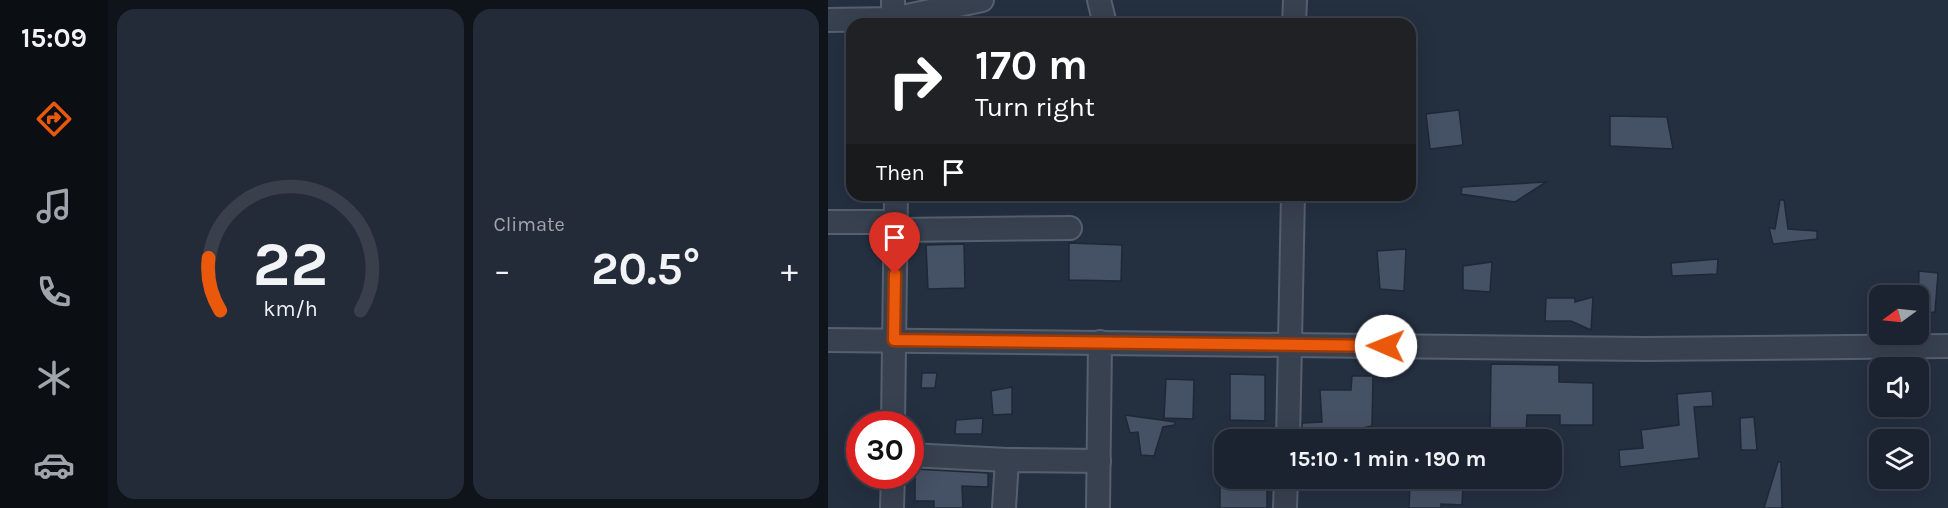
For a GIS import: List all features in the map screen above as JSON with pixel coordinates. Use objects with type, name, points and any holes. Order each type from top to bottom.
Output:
[{"type":"street","points":[[850,18],[893,14],[982,0]]},
{"type":"street","points":[[1099,0],[1104,18]]},
{"type":"street","points":[[1294,18],[1295,0]]},
{"type":"street","points":[[828,20],[846,18]]},
{"type":"street","points":[[893,411],[896,201]]},
{"type":"street","points":[[1288,429],[1292,344],[1293,201]]},
{"type":"street","points":[[828,222],[896,226],[1070,228]]},
{"type":"street","points":[[828,340],[1645,349],[1948,346]]},
{"type":"street","points":[[1098,508],[1101,342]]},
{"type":"street","points":[[924,456],[1007,460],[1099,460]]},
{"type":"street","points":[[1004,508],[1007,460]]},
{"type":"street","points":[[892,489],[892,508]]},
{"type":"street","points":[[1285,508],[1286,489]]},
{"type":"building","points":[[1459,110],[1463,145],[1430,149],[1426,114]]},
{"type":"building","points":[[1610,116],[1667,117],[1673,149],[1610,146]]},
{"type":"building","points":[[1546,182],[1515,202],[1461,194],[1462,187]]},
{"type":"building","points":[[1780,200],[1784,200],[1788,229],[1817,231],[1817,239],[1773,244],[1769,228],[1775,229]]},
{"type":"building","points":[[1069,243],[1122,245],[1121,281],[1069,280]]},
{"type":"building","points":[[964,244],[965,288],[928,289],[926,245]]},
{"type":"building","points":[[1406,249],[1404,291],[1380,289],[1377,251]]},
{"type":"building","points":[[1718,259],[1717,274],[1672,276],[1671,263]]},
{"type":"building","points":[[1492,262],[1490,292],[1463,290],[1463,266]]},
{"type":"building","points":[[1919,271],[1938,273],[1935,312],[1929,313],[1929,285],[1919,285]]},
{"type":"building","points":[[1593,297],[1591,330],[1571,321],[1545,321],[1546,298],[1575,298],[1575,302]]},
{"type":"building","points":[[1491,364],[1559,365],[1559,382],[1593,383],[1593,425],[1560,425],[1560,415],[1527,415],[1526,429],[1490,429]]},
{"type":"building","points":[[922,373],[937,373],[935,388],[921,388]]},
{"type":"building","points":[[1230,374],[1265,375],[1265,421],[1230,420]]},
{"type":"building","points":[[1352,376],[1373,376],[1372,426],[1358,429],[1302,429],[1302,423],[1322,422],[1320,390],[1351,390]]},
{"type":"building","points":[[1166,379],[1194,380],[1193,419],[1164,418]]},
{"type":"building","points":[[1012,387],[1012,414],[993,415],[991,391]]},
{"type":"building","points":[[1712,391],[1713,406],[1694,407],[1699,458],[1620,467],[1619,450],[1643,448],[1641,430],[1679,425],[1677,394]]},
{"type":"building","points":[[1125,415],[1175,422],[1175,425],[1163,427],[1154,456],[1141,455],[1138,432],[1130,433]]},
{"type":"building","points":[[1754,417],[1757,450],[1741,450],[1740,418]]},
{"type":"building","points":[[983,418],[982,434],[955,434],[956,420]]},
{"type":"building","points":[[1778,462],[1781,462],[1782,508],[1764,508]]},
{"type":"building","points":[[924,469],[988,473],[988,487],[962,486],[963,508],[934,508],[934,501],[915,501],[915,489],[924,489]]},
{"type":"building","points":[[1220,489],[1267,489],[1267,508],[1220,508]]},
{"type":"building","points":[[1410,489],[1463,489],[1462,505],[1441,504],[1441,508],[1409,508]]},
{"type":"route","points":[[895,274],[894,340],[1386,346]]}]
